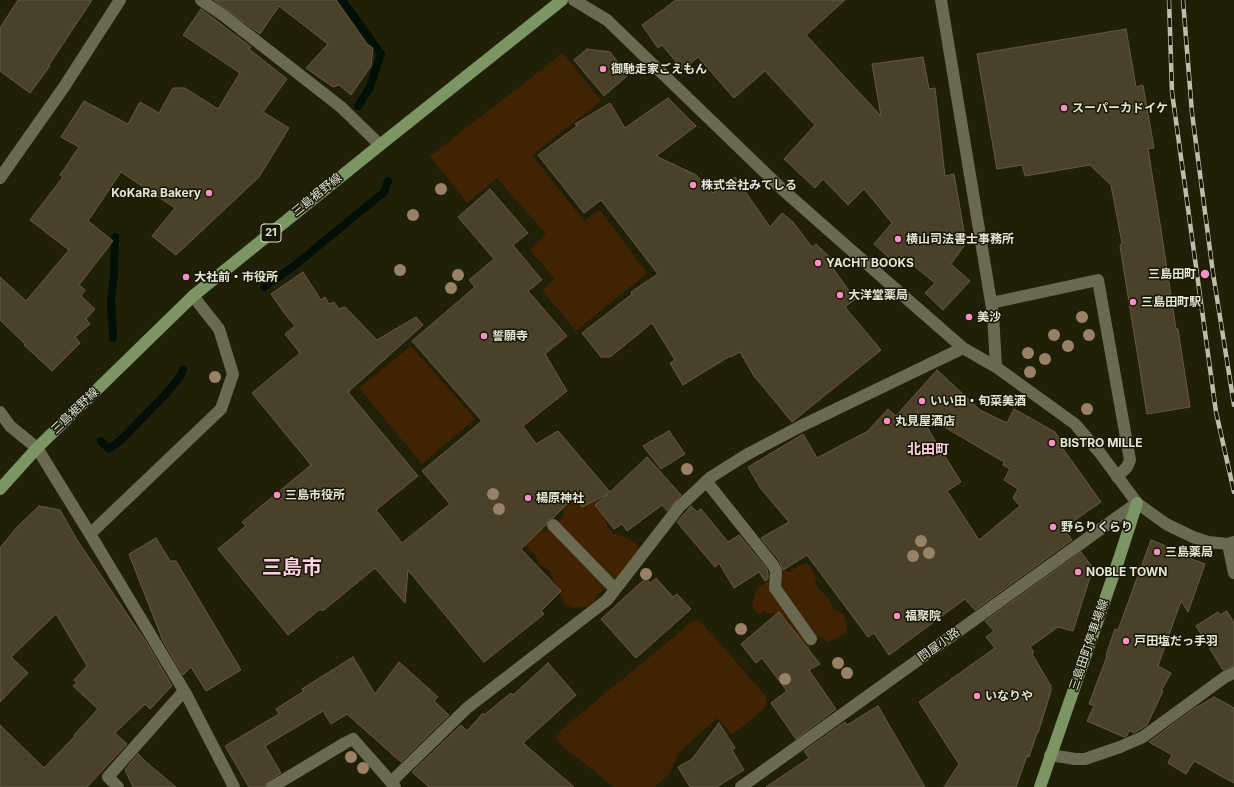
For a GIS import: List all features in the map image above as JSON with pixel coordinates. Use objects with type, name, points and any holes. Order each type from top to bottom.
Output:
[{"type":"main road","name":"三島裾野線","points":[[0,489],[36,448],[193,296],[562,0]]},
{"type":"main road","name":"三島田町停車場線","points":[[1040,787],[1120,559],[1137,503]]},
{"type":"street","points":[[0,178],[64,88],[120,0]]},
{"type":"street","points":[[201,0],[223,15],[341,107],[380,145]]},
{"type":"street","points":[[574,0],[607,20],[783,190],[964,348],[996,367],[1075,424],[1100,453],[1137,503],[1166,524],[1194,537],[1208,542],[1231,543],[1234,573]]},
{"type":"street","points":[[941,0],[993,314],[996,367]]},
{"type":"street","points":[[991,303],[1098,280],[1130,460],[1127,467],[1117,477]]},
{"type":"street","points":[[90,534],[221,409],[233,374],[219,329],[193,296]]},
{"type":"street","points":[[272,787],[344,742],[353,739],[393,785],[467,708],[607,600],[679,507],[706,481],[746,455],[800,427],[964,348]]},
{"type":"street","points":[[0,412],[10,426],[36,448],[90,534],[184,691],[234,787]]},
{"type":"street","points":[[706,481],[773,565],[776,571],[775,588],[810,639]]},
{"type":"street","name":"問屋小路","points":[[741,787],[1137,503]]},
{"type":"street","points":[[553,524],[615,589]]},
{"type":"street","points":[[1050,755],[1085,759],[1120,747],[1142,737],[1226,677],[1234,673]]},
{"type":"street","points":[[118,787],[108,777],[184,691]]},
{"type":"shaded area","points":[[563,53],[601,101],[532,155],[584,221],[600,210],[647,273],[576,331],[542,290],[555,279],[530,250],[546,234],[497,178],[467,203],[430,156]]},
{"type":"shaded area","points":[[411,346],[475,419],[422,464],[359,388]]},
{"type":"shaded area","points":[[559,490],[595,493],[602,503],[607,527],[614,534],[628,538],[638,546],[637,552],[632,557],[625,570],[617,577],[615,582],[600,592],[594,602],[586,607],[572,608],[564,603],[563,598],[548,569],[541,566],[535,555],[521,542],[534,522],[545,531],[558,520],[562,519],[564,513],[560,504]]},
{"type":"shaded area","points":[[804,563],[807,563],[812,569],[817,587],[830,600],[833,609],[843,614],[847,624],[845,634],[827,642],[819,636],[805,654],[782,621],[772,613],[767,614],[764,611],[758,614],[753,608],[755,593],[759,587],[767,582],[772,583],[779,579],[784,571],[788,572]]},
{"type":"shaded area","points":[[699,620],[766,696],[766,707],[732,735],[717,718],[679,753],[669,774],[655,787],[614,787],[560,744],[555,736],[693,621]]},
{"type":"building","points":[[18,0],[92,0],[49,65],[50,66],[30,93],[0,71],[0,28]]},
{"type":"building","points":[[214,0],[336,0],[367,44],[373,48],[371,66],[351,95],[339,85],[333,87],[306,68],[328,44],[279,6],[260,34]]},
{"type":"building","points":[[676,0],[845,0],[806,35],[881,116],[872,64],[923,57],[929,89],[935,88],[945,176],[954,174],[966,243],[951,264],[970,281],[943,310],[925,293],[935,283],[902,256],[896,264],[874,244],[892,223],[864,189],[848,205],[823,179],[815,188],[784,159],[815,125],[765,71],[734,98],[698,57],[683,70],[662,45],[658,48],[642,25]]},
{"type":"building","points":[[201,9],[251,47],[249,49],[287,79],[263,112],[289,128],[259,177],[176,255],[152,236],[175,208],[121,172],[88,221],[113,241],[79,285],[85,290],[81,296],[95,309],[86,319],[90,324],[75,337],[80,343],[52,371],[0,320],[0,277],[26,301],[69,250],[30,220],[63,177],[60,175],[79,147],[61,137],[84,101],[128,124],[140,102],[159,113],[173,88],[185,88],[218,109],[240,73],[183,35]]},
{"type":"building","points":[[1126,29],[1136,87],[1143,85],[1154,148],[1148,149],[1176,329],[1178,329],[1190,407],[1147,414],[1120,246],[1122,243],[1111,185],[1090,165],[1025,176],[1022,165],[997,169],[977,54]]},
{"type":"building","points":[[587,49],[610,52],[628,75],[604,96],[574,60]]},
{"type":"building","points":[[668,98],[696,126],[656,156],[696,175],[713,193],[735,177],[770,227],[782,213],[793,222],[812,247],[816,244],[836,263],[832,267],[855,299],[845,307],[881,350],[792,422],[754,376],[740,352],[731,357],[730,356],[683,385],[670,363],[675,360],[652,323],[610,357],[601,357],[582,333],[632,294],[631,292],[658,274],[601,200],[584,213],[538,155],[577,126],[575,124],[610,103],[625,128]]},
{"type":"building","points":[[490,189],[528,233],[513,245],[542,280],[528,291],[567,336],[545,354],[567,391],[523,426],[536,444],[558,431],[610,492],[647,457],[681,495],[667,511],[662,505],[627,531],[622,524],[614,529],[595,505],[608,494],[582,507],[575,496],[553,518],[548,520],[546,525],[521,549],[561,591],[541,611],[544,614],[484,662],[408,570],[405,603],[375,568],[324,610],[319,610],[288,635],[218,549],[246,526],[242,522],[311,465],[252,393],[300,353],[285,334],[295,326],[271,294],[303,272],[321,300],[325,297],[329,304],[334,302],[339,309],[345,307],[377,340],[416,317],[423,325],[348,392],[418,476],[376,510],[402,543],[450,504],[422,471],[482,421],[412,341],[475,287],[469,280],[494,259],[458,217]]},
{"type":"building","points":[[937,370],[980,410],[1007,423],[1014,409],[1055,432],[1063,444],[1061,446],[1101,502],[1065,527],[1068,530],[1066,532],[1072,540],[975,610],[965,599],[889,655],[874,633],[868,637],[807,555],[783,570],[779,560],[761,538],[789,522],[761,489],[748,467],[803,434],[817,458],[868,431],[888,409],[896,416]],"holes":[[[917,411],[1004,462],[1003,465],[1010,469],[1004,480],[1018,489],[1013,498],[1020,506],[979,540],[947,491],[961,482]]]},
{"type":"building","points":[[669,431],[685,454],[661,469],[643,446]]},
{"type":"building","points":[[39,506],[60,510],[77,540],[148,645],[172,686],[150,709],[145,704],[115,733],[127,744],[87,787],[0,787],[0,725],[44,768],[75,736],[74,735],[98,709],[73,686],[77,683],[74,680],[87,666],[56,614],[11,657],[28,673],[0,702],[0,548],[18,526]]},
{"type":"building","points":[[691,506],[697,512],[701,509],[728,542],[739,535],[767,569],[768,579],[765,581],[759,572],[734,588],[719,563],[715,567],[677,522]]},
{"type":"building","points":[[156,538],[170,561],[176,561],[241,670],[206,691],[191,667],[183,675],[163,641],[129,554]]},
{"type":"building","points":[[1151,540],[1174,549],[1173,552],[1205,564],[1188,612],[1181,601],[1158,666],[1171,673],[1161,691],[1163,691],[1147,725],[1134,733],[1129,730],[1127,736],[1124,737],[1087,721],[1094,706],[1089,704],[1107,656],[1106,655],[1115,629],[1118,630]]},
{"type":"building","points":[[1081,552],[1093,568],[1073,631],[1058,627],[1030,647],[1034,652],[1032,654],[1051,686],[1051,691],[1038,733],[1029,757],[1027,756],[1016,787],[944,787],[959,764],[919,702],[995,648],[986,637],[994,631],[985,621]]},
{"type":"building","points":[[646,578],[650,583],[656,578],[673,597],[677,594],[691,609],[636,658],[601,619]]},
{"type":"building","points":[[1227,611],[1234,623],[1234,666],[1223,670],[1196,626],[1218,612],[1220,615]]},
{"type":"building","points":[[779,612],[820,664],[809,670],[836,709],[796,739],[771,703],[787,691],[762,658],[756,663],[741,644]]},
{"type":"building","points":[[353,657],[375,694],[399,662],[438,697],[434,701],[449,715],[401,762],[347,714],[331,724],[323,711],[265,746],[281,773],[268,781],[265,787],[249,787],[225,746],[279,714],[276,709],[304,691],[302,689]]},
{"type":"building","points":[[548,663],[576,695],[523,743],[574,787],[429,787],[412,772],[461,725],[467,731],[483,713],[484,715],[511,693],[513,695]]},
{"type":"building","points":[[1214,697],[1234,708],[1234,783],[1194,761],[1186,774],[1168,763],[1172,755],[1149,742],[1192,710]]},
{"type":"building","points":[[878,706],[925,787],[766,787],[809,758],[804,751],[845,722],[847,725]]},
{"type":"building","points":[[719,723],[735,748],[732,750],[744,770],[717,787],[690,787],[678,767],[692,759]]},
{"type":"building","points":[[138,754],[176,787],[133,787],[125,770]]},
{"type":"waterway","points":[[342,0],[381,54],[369,89],[358,106]]},
{"type":"waterway","points":[[264,287],[294,266],[384,192],[388,181]]},
{"type":"waterway","points":[[113,338],[111,301],[114,274],[115,237]]},
{"type":"waterway","points":[[101,441],[109,449],[122,439],[164,396],[179,378],[183,370]]},
{"type":"railway","points":[[1169,0],[1172,92],[1216,412],[1234,492]]},
{"type":"railway","points":[[1183,0],[1192,113],[1213,273],[1234,405]]},
{"type":"place","name":"御馳走家ごえもん","points":[[603,69]]},
{"type":"place","name":"スーパーカドイケ","points":[[1064,108]]},
{"type":"place","name":"株式会社みてしる","points":[[693,185]]},
{"type":"place","name":"KoKaRa Bakery","points":[[209,193]]},
{"type":"place","name":"横山司法書士事務所","points":[[898,239]]},
{"type":"place","name":"YACHT BOOKS","points":[[818,263]]},
{"type":"place","name":"三島田町","points":[[1205,274]]},
{"type":"place","name":"大社前・市役所","points":[[186,277]]},
{"type":"place","name":"大洋堂薬局","points":[[840,295]]},
{"type":"place","name":"三島田町駅","points":[[1133,302]]},
{"type":"place","name":"美沙","points":[[969,317]]},
{"type":"place","name":"誓願寺","points":[[484,336]]},
{"type":"place","name":"いい田・旬菜美酒","points":[[922,401]]},
{"type":"place","name":"丸見屋酒店","points":[[887,421]]},
{"type":"place","name":"BISTRO MILLE","points":[[1052,443]]},
{"type":"place","name":"三島市役所","points":[[277,495]]},
{"type":"place","name":"楊原神社","points":[[528,498]]},
{"type":"place","name":"野らりくらり","points":[[1053,527]]},
{"type":"place","name":"三島薬局","points":[[1157,552]]},
{"type":"place","name":"NOBLE TOWN","points":[[1078,572]]},
{"type":"place","name":"福聚院","points":[[897,616]]},
{"type":"place","name":"戸田塩だっ手羽","points":[[1126,641]]},
{"type":"place","name":"いなりや","points":[[977,696]]},
{"type":"district","name":"北田町","points":[[928,450]]},
{"type":"district","name":"三島市","points":[[292,568]]}]
